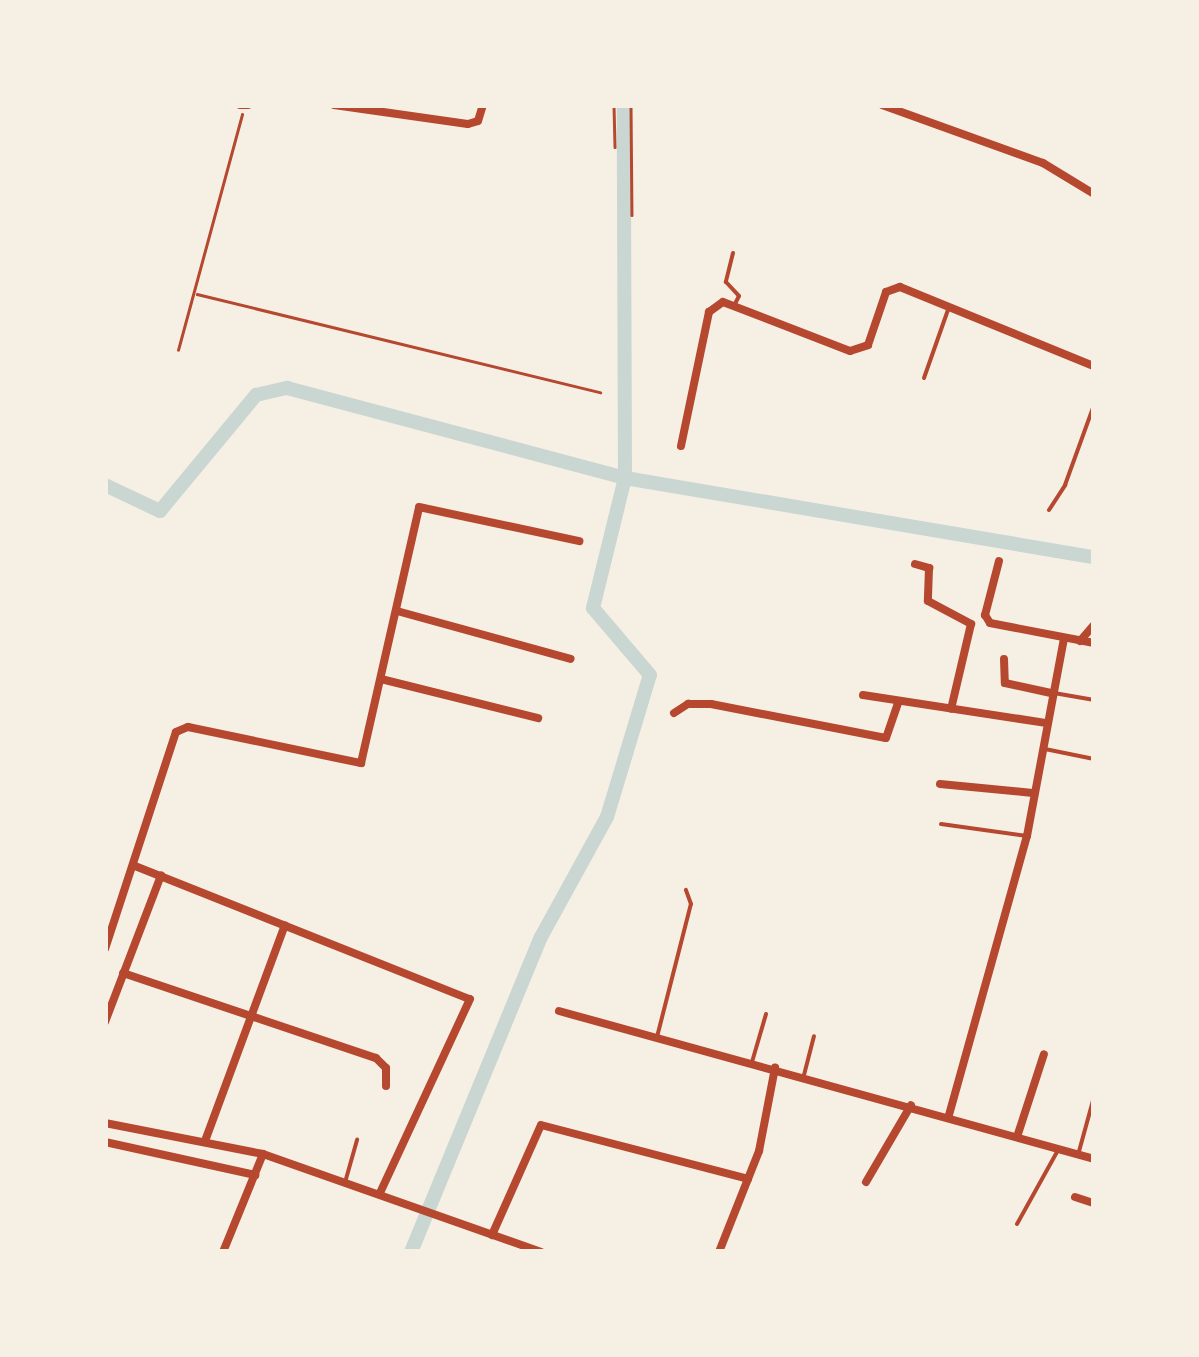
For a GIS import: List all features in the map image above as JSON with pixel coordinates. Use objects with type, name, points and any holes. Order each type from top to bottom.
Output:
[{"type":"street","points":[[334,105],[468,124],[478,121],[483,105]]},
{"type":"street","points":[[882,105],[1043,163],[1094,194]]},
{"type":"street","points":[[681,446],[708,312],[715,304],[736,304],[850,351],[868,345],[891,287],[949,306],[1094,366]]},
{"type":"street","points":[[105,950],[136,866],[176,732],[188,727],[361,762],[415,515],[426,504],[579,541]]},
{"type":"street","points":[[999,562],[986,620],[1094,644]]},
{"type":"street","points":[[915,564],[930,568],[928,601],[972,624],[951,710]]},
{"type":"street","points":[[397,611],[571,659]]},
{"type":"street","points":[[1080,641],[1094,624]]},
{"type":"street","points":[[949,1115],[1026,836],[1064,638]]},
{"type":"street","points":[[1004,659],[1006,682],[1052,693]]},
{"type":"street","points":[[381,679],[538,718]]},
{"type":"street","points":[[863,694],[1047,722]]},
{"type":"street","points":[[674,712],[688,704],[711,704],[886,738],[899,701]]},
{"type":"street","points":[[940,784],[1033,792]]},
{"type":"street","points":[[136,866],[470,999],[380,1193]]},
{"type":"street","points":[[105,1022],[161,875]]},
{"type":"street","points":[[205,1141],[285,925]]},
{"type":"street","points":[[123,973],[376,1058],[386,1068],[386,1086]]},
{"type":"street","points":[[559,1011],[949,1115],[1094,1160]]},
{"type":"street","points":[[1017,1137],[1044,1054]]},
{"type":"street","points":[[720,1252],[748,1179],[775,1068]]},
{"type":"street","points":[[866,1182],[911,1105]]},
{"type":"street","points":[[105,1123],[263,1154],[346,1179],[541,1252]]},
{"type":"street","points":[[492,1235],[541,1125],[748,1179]]},
{"type":"street","points":[[105,1142],[254,1175]]},
{"type":"street","points":[[223,1252],[263,1154]]},
{"type":"street","points":[[1075,1198],[1094,1202]]},
{"type":"lane","points":[[733,252],[726,282],[739,296],[736,304]]},
{"type":"lane","points":[[924,378],[949,306]]},
{"type":"lane","points":[[1049,510],[1065,486],[1094,405]]},
{"type":"lane","points":[[1052,693],[1094,700]]},
{"type":"lane","points":[[1042,748],[1094,759]]},
{"type":"lane","points":[[942,824],[1026,836]]},
{"type":"lane","points":[[657,1037],[692,899],[686,890]]},
{"type":"lane","points":[[752,1062],[766,1014]]},
{"type":"lane","points":[[804,1076],[814,1036]]},
{"type":"lane","points":[[1078,1155],[1094,1097]]},
{"type":"lane","points":[[346,1179],[357,1140]]},
{"type":"lane","points":[[1017,1224],[1058,1150]]},
{"type":"path","points":[[178,350],[197,294],[244,105]]},
{"type":"path","points":[[614,105],[614,146]]},
{"type":"path","points":[[631,105],[632,215]]},
{"type":"path","points":[[197,294],[600,392]]},
{"type":"waterway","points":[[411,1252],[541,937],[607,817],[650,675],[593,608],[625,478],[624,105]]},
{"type":"waterway","points":[[105,485],[160,511],[256,395],[287,388],[625,478],[1094,557]]}]
